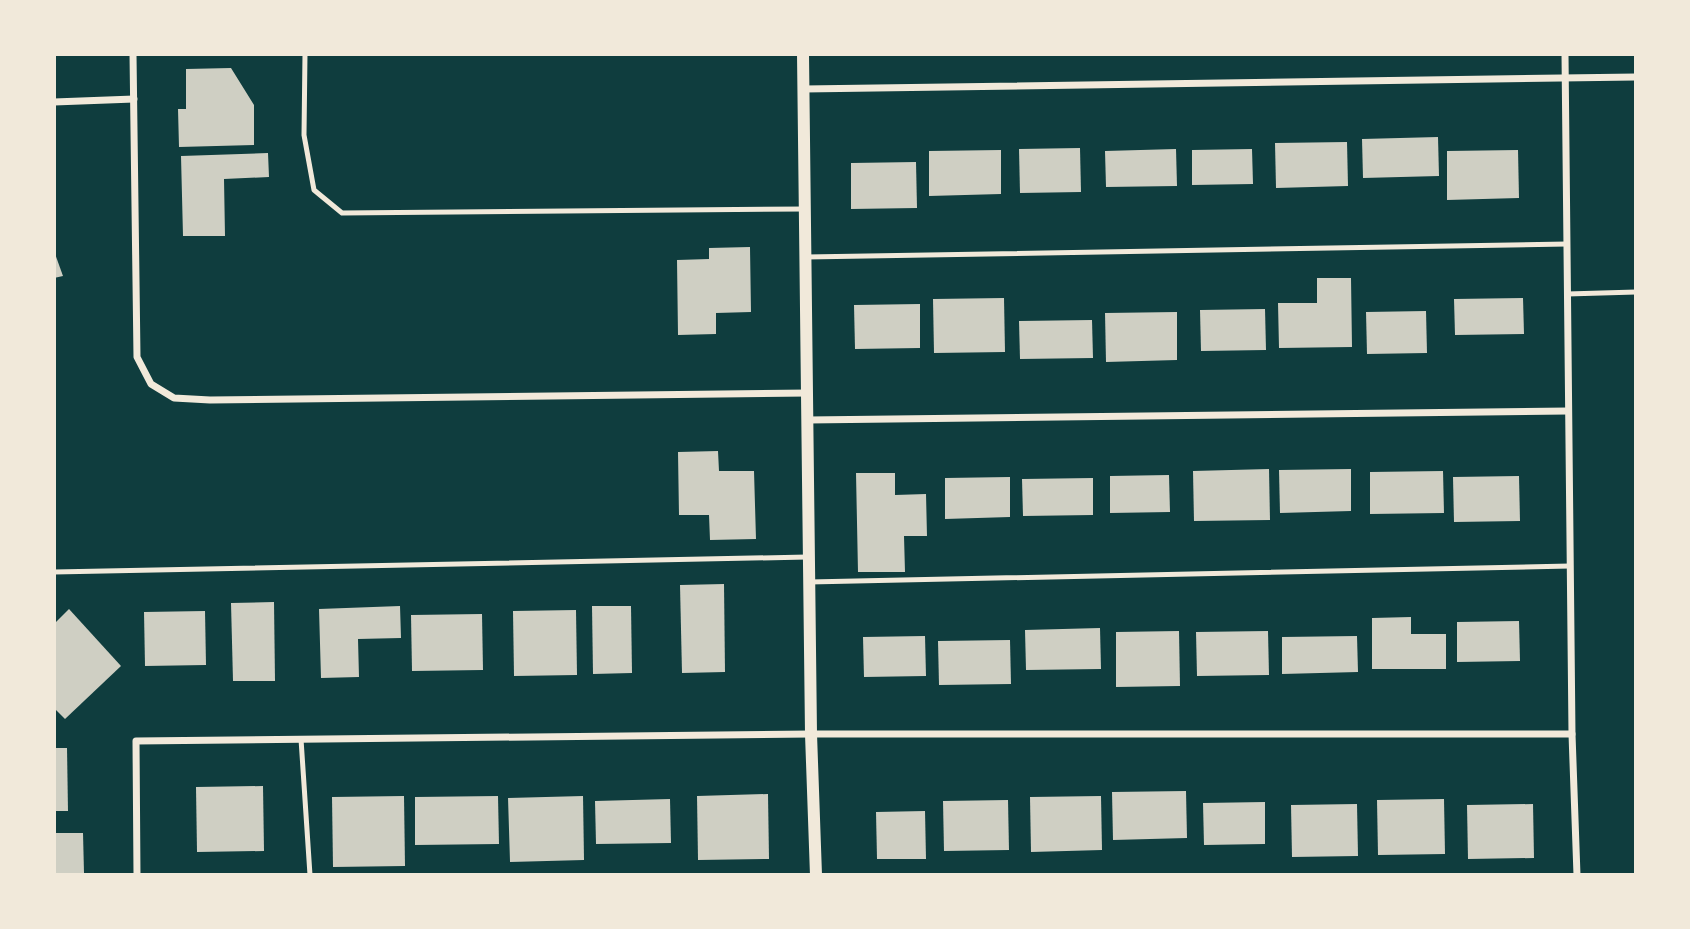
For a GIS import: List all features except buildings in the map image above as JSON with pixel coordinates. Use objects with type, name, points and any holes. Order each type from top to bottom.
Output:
[{"type":"street","points":[[133,54],[137,357],[150,384],[174,398],[209,400],[808,393]]},
{"type":"street","points":[[803,54],[811,734],[817,875]]},
{"type":"street","points":[[1564,54],[1572,734],[1577,875]]},
{"type":"street","points":[[804,89],[1636,77]]},
{"type":"street","points":[[54,102],[134,99]]},
{"type":"street","points":[[808,420],[1568,411]]},
{"type":"street","points":[[137,875],[136,741],[811,734],[1572,734]]},
{"type":"lane","points":[[305,54],[304,135],[314,190],[342,213],[805,209]]},
{"type":"lane","points":[[806,257],[1567,244]]},
{"type":"lane","points":[[1567,294],[1636,292]]},
{"type":"lane","points":[[54,572],[810,557]]},
{"type":"lane","points":[[809,582],[1570,566]]},
{"type":"lane","points":[[301,739],[310,875]]}]
